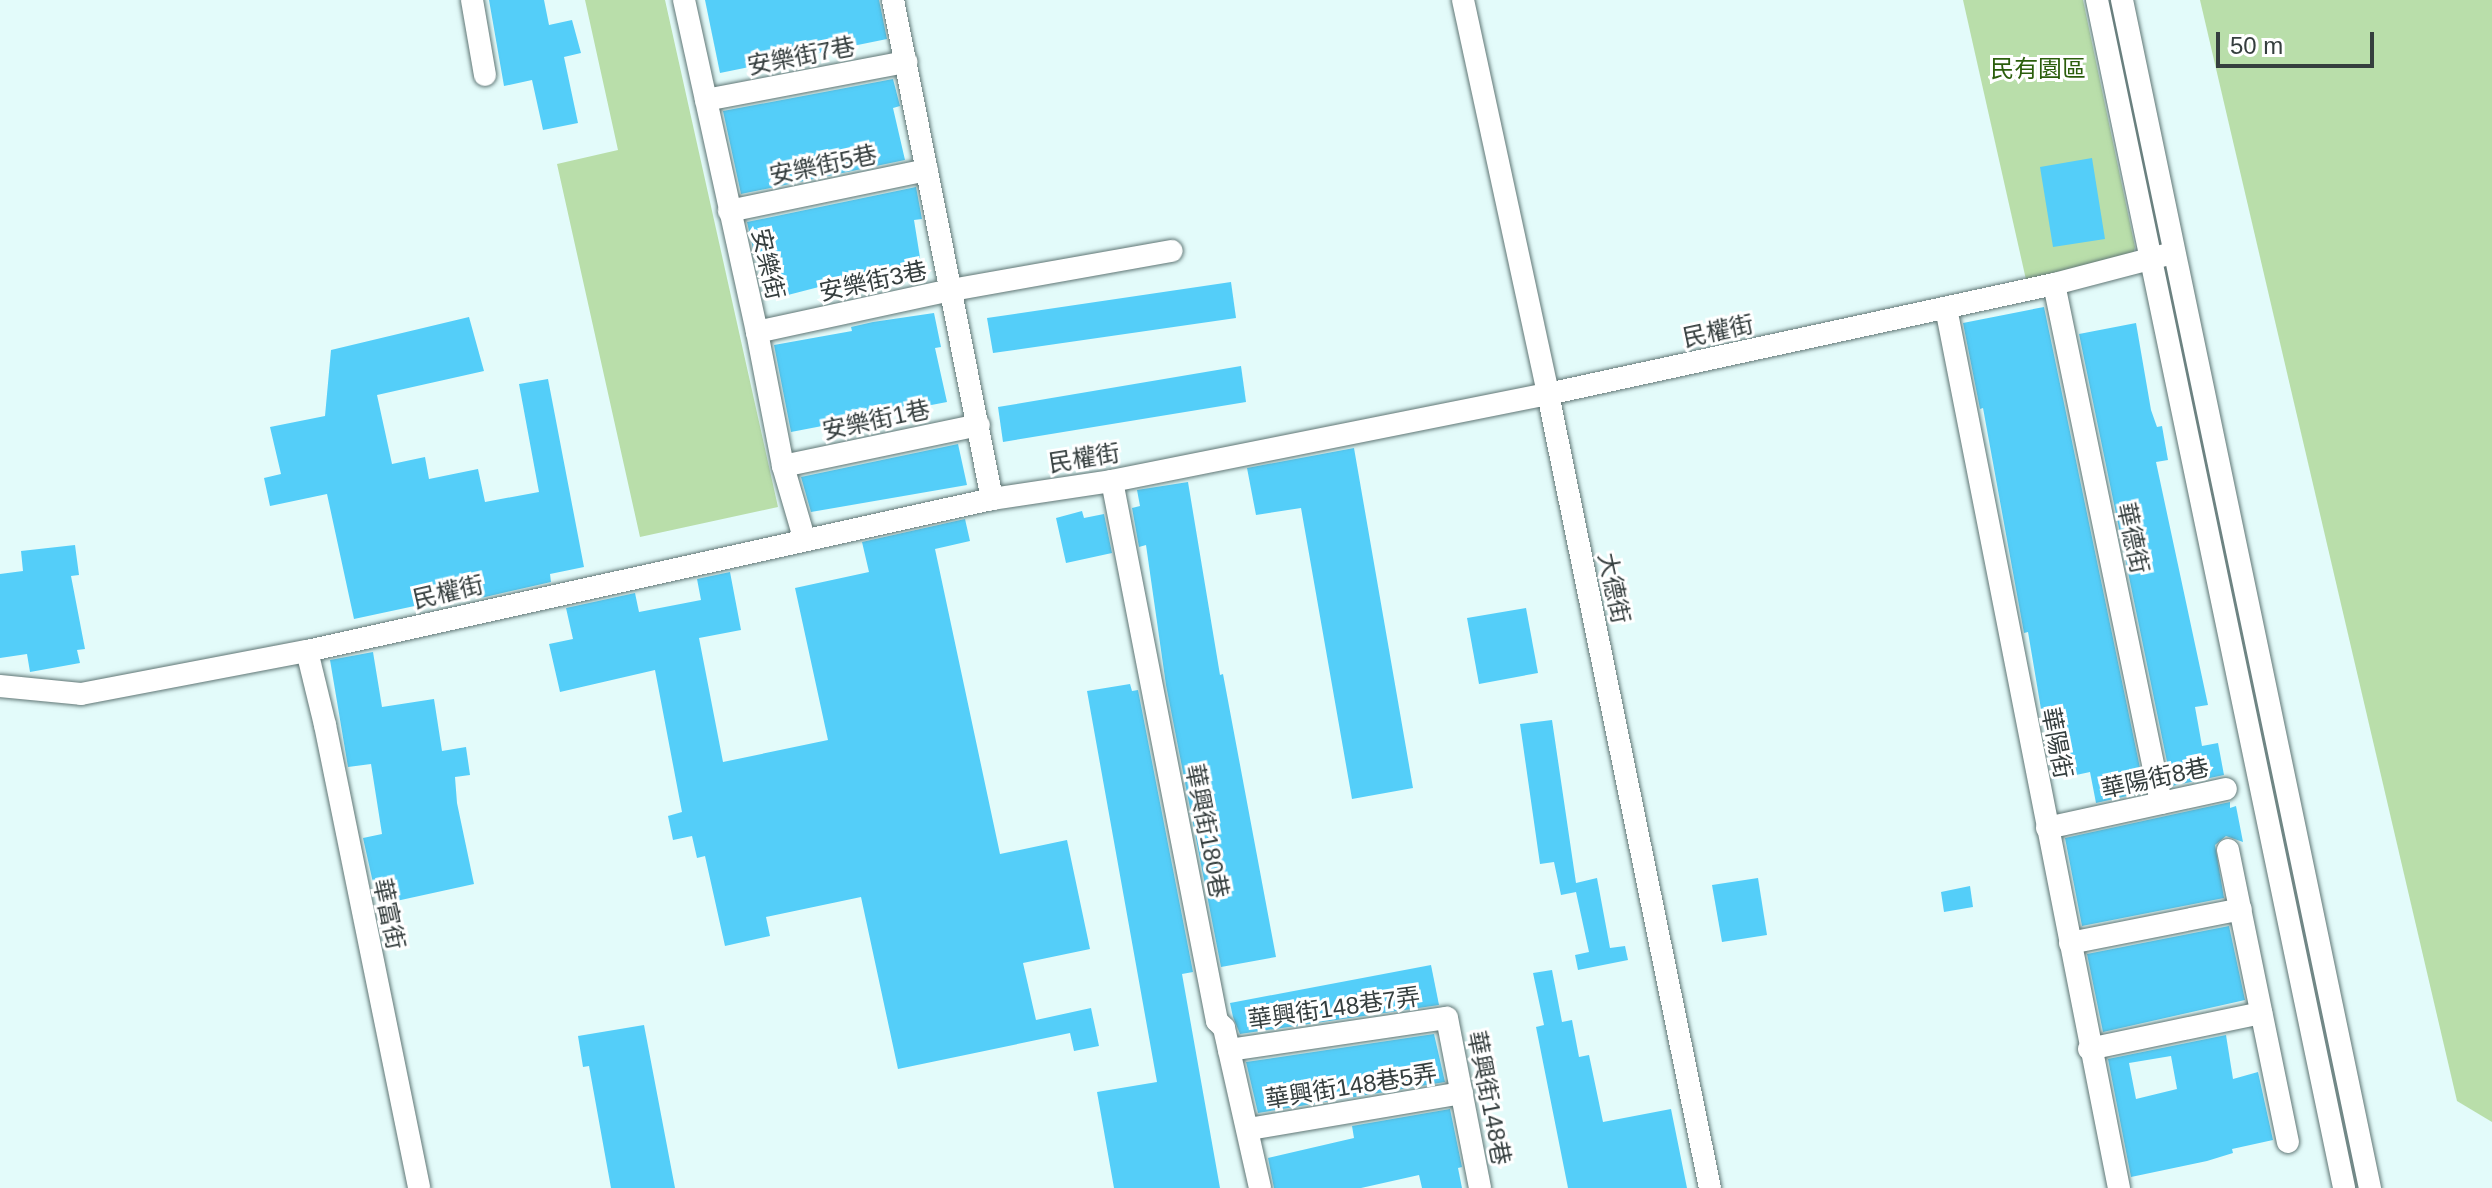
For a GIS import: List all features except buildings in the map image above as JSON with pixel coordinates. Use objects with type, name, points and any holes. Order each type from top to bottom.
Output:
[{"type":"street","points":[[472,0],[485,75]]},
{"type":"street","name":"安樂街","points":[[684,0],[757,332],[783,466],[804,538]]},
{"type":"street","points":[[893,0],[992,499]]},
{"type":"street","name":"大德街","points":[[1463,0],[1548,394],[1710,1188]]},
{"type":"street","points":[[2097,0],[2344,1188]]},
{"type":"street","points":[[2122,0],[2370,1188]]},
{"type":"street","name":"安樂街7巷","points":[[706,100],[906,62]]},
{"type":"street","name":"安樂街5巷","points":[[729,211],[927,170]]},
{"type":"street","name":"安樂街3巷","points":[[757,332],[952,290],[1172,251]]},
{"type":"street","name":"民權街","points":[[0,686],[81,694],[307,651],[804,538],[992,499],[1112,481],[1548,394],[2054,284],[2173,253]]},
{"type":"street","name":"華德街","points":[[2054,284],[2161,803]]},
{"type":"street","name":"華陽街","points":[[1946,308],[2089,1049],[2119,1188]]},
{"type":"street","name":"安樂街1巷","points":[[783,466],[979,425]]},
{"type":"street","name":"華興街180巷","points":[[1112,481],[1217,1021],[1224,1028],[1260,1188]]},
{"type":"street","name":"華富街","points":[[307,651],[325,725],[419,1188]]},
{"type":"street","name":"華陽街8巷","points":[[2047,828],[2226,789]]},
{"type":"street","points":[[2228,850],[2288,1142]]},
{"type":"street","points":[[2070,943],[2241,909]]},
{"type":"street","points":[[2089,1049],[2261,1013]]},
{"type":"street","name":"華興街148巷7弄","points":[[1229,1050],[1447,1018]]},
{"type":"street","name":"華興街148巷","points":[[1447,1018],[1480,1188]]},
{"type":"street","name":"華興街148巷5弄","points":[[1249,1129],[1462,1093]]},
{"type":"green space","points":[[585,0],[665,0],[778,507],[640,537],[557,164],[618,150]]},
{"type":"green space","name":"民有園區","points":[[1963,0],[2083,0],[2135,247],[2133,255],[2027,284]]},
{"type":"green space","points":[[2200,0],[2492,0],[2492,1122],[2457,1101]]}]
